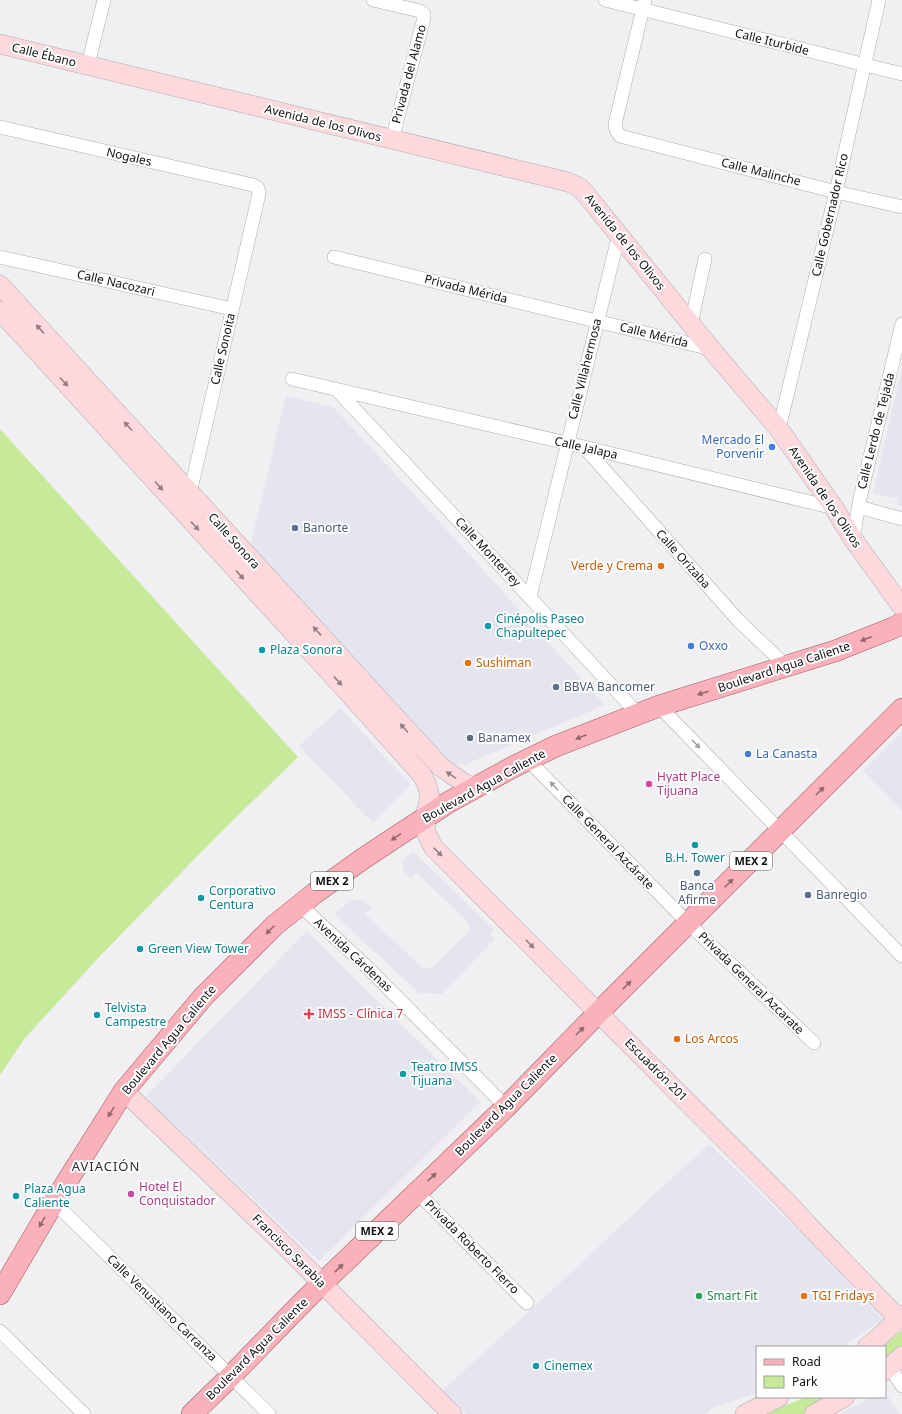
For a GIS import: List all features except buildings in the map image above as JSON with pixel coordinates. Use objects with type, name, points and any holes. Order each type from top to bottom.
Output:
[{"type":"main road","name":"Boulevard Agua Caliente","points":[[0,1294],[54,1202],[124,1091],[203,997],[275,925],[300,905],[364,858],[426,817],[475,788],[556,746],[659,706],[835,651],[902,623]]},
{"type":"main road","name":"Boulevard Agua Caliente","points":[[192,1414],[305,1300],[506,1107],[902,709]]},
{"type":"street","points":[[88,65],[104,0]]},
{"type":"street","name":"Privada del Alamo","points":[[373,0],[424,14],[392,140]]},
{"type":"street","name":"Calle Iturbide","points":[[605,0],[644,5],[902,74]]},
{"type":"street","name":"Calle Gobernador Rico","points":[[779,429],[836,192],[879,0]]},
{"type":"street","name":"Calle Malinche","points":[[644,5],[615,124],[616,130],[620,136],[836,192],[902,207]]},
{"type":"street","name":"Calle Ébano","points":[[0,44],[88,65]]},
{"type":"street","name":"Avenida de los Olivos","points":[[88,65],[574,184],[584,192],[711,349],[779,429],[834,508],[853,539],[902,607]]},
{"type":"street","name":"Nogales","points":[[0,127],[253,185],[258,188]]},
{"type":"street","name":"Calle Sonoita","points":[[183,500],[232,309],[258,194],[258,188]]},
{"type":"street","name":"Calle Villahermosa","points":[[530,597],[619,234]]},
{"type":"street","name":"Calle Nacozari","points":[[0,257],[232,309]]},
{"type":"street","name":"Privada Mérida","points":[[334,257],[598,321]]},
{"type":"street","points":[[691,324],[705,259]]},
{"type":"street","name":"Calle Sonora","points":[[0,285],[344,688],[422,775],[428,785],[430,797],[426,817]]},
{"type":"street","name":"Calle Sonora","points":[[0,312],[440,767],[464,783],[475,788]]},
{"type":"street","name":"Calle Mérida","points":[[598,321],[711,349]]},
{"type":"street","name":"Calle Lerdo de Tejada","points":[[853,539],[862,491],[902,324]]},
{"type":"street","name":"Calle Jalapa","points":[[292,379],[584,447],[834,508]]},
{"type":"street","name":"Calle Monterrey","points":[[337,390],[638,714]]},
{"type":"street","name":"Calle Orizaba","points":[[584,447],[738,620],[787,667]]},
{"type":"street","points":[[859,507],[902,519]]},
{"type":"street","points":[[659,706],[902,956]]},
{"type":"street","name":"Calle General Azcárate","points":[[528,760],[689,924]]},
{"type":"street","name":"Escuadrón 201","points":[[426,817],[426,832],[433,847],[599,1012],[900,1317]]},
{"type":"street","name":"Avenida Cárdenas","points":[[300,905],[367,967],[506,1107]]},
{"type":"street","name":"Privada General Azcarate","points":[[689,924],[814,1043]]},
{"type":"street","name":"Francisco Sarabia","points":[[124,1091],[279,1240],[322,1285],[452,1414]]},
{"type":"street","name":"Privada Roberto Fierro","points":[[417,1192],[527,1303]]},
{"type":"street","name":"Calle Venustiano Carranza","points":[[54,1202],[269,1414]]},
{"type":"street","points":[[868,1346],[900,1317]]},
{"type":"street","points":[[0,1331],[84,1414]]},
{"type":"street","points":[[892,1365],[902,1386]]},
{"type":"street","points":[[745,1414],[777,1398]]},
{"type":"street","points":[[814,1414],[843,1398]]},
{"type":"shaded area","points":[[902,367],[902,506],[897,505],[898,499],[873,493]]},
{"type":"shaded area","points":[[286,396],[333,407],[458,542],[605,705],[464,765],[447,762],[250,547]]},
{"type":"shaded area","points":[[340,708],[411,785],[373,823],[299,746]]},
{"type":"shaded area","points":[[902,732],[902,811],[863,771]]},
{"type":"shaded area","points":[[413,852],[494,929],[491,935],[495,939],[442,994],[419,993],[334,914],[351,900],[363,900],[372,908],[365,914],[424,969],[431,968],[470,931],[468,922],[417,873],[411,879],[404,873],[402,861]]},
{"type":"shaded area","name":"IMSS - Clínica 7","points":[[307,931],[480,1102],[319,1261],[145,1097]]},
{"type":"shaded area","points":[[709,1144],[796,1228],[883,1319],[844,1346],[756,1346],[756,1393],[713,1408],[705,1414],[466,1414],[442,1391]]},
{"type":"shaded area","points":[[886,1393],[900,1414],[839,1414],[869,1398],[886,1398]]},
{"type":"green space","points":[[0,429],[298,757],[218,835],[101,955],[25,1038],[0,1075]]},
{"type":"green space","points":[[902,1330],[902,1351],[886,1365],[886,1346],[884,1346]]},
{"type":"green space","points":[[804,1398],[835,1398],[805,1414],[764,1414]]},
{"type":"place","name":"Mercado El Porvenir","points":[[772,447]]},
{"type":"place","name":"Banorte","points":[[295,528]]},
{"type":"place","name":"Verde y Crema","points":[[661,566]]},
{"type":"place","name":"Cinépolis Paseo Chapultepec","points":[[488,626]]},
{"type":"place","name":"Oxxo","points":[[691,646]]},
{"type":"place","name":"Plaza Sonora","points":[[262,650]]},
{"type":"place","name":"Sushiman","points":[[468,663]]},
{"type":"place","name":"BBVA Bancomer","points":[[556,687]]},
{"type":"place","name":"Banamex","points":[[470,738]]},
{"type":"place","name":"La Canasta","points":[[748,754]]},
{"type":"place","name":"Hyatt Place Tijuana","points":[[649,784]]},
{"type":"place","name":"B.H. Tower","points":[[695,845]]},
{"type":"place","name":"Banca Afirme","points":[[697,873]]},
{"type":"place","name":"Banregio","points":[[808,895]]},
{"type":"place","name":"Corporativo Centura","points":[[201,898]]},
{"type":"place","name":"Green View Tower","points":[[140,949]]},
{"type":"place","name":"IMSS - Clínica 7","points":[[309,1014]]},
{"type":"place","name":"Telvista Campestre","points":[[97,1015]]},
{"type":"place","name":"Los Arcos","points":[[677,1039]]},
{"type":"place","name":"Teatro IMSS Tijuana","points":[[403,1074]]},
{"type":"place","name":"Hotel El Conquistador","points":[[131,1194]]},
{"type":"place","name":"Plaza Agua Caliente","points":[[16,1196]]},
{"type":"place","name":"Smart Fit","points":[[699,1296]]},
{"type":"place","name":"TGI Fridays","points":[[804,1296]]},
{"type":"place","name":"Cinemex","points":[[536,1366]]},
{"type":"district","name":"AVIACIÓN","points":[[106,1166]]}]
